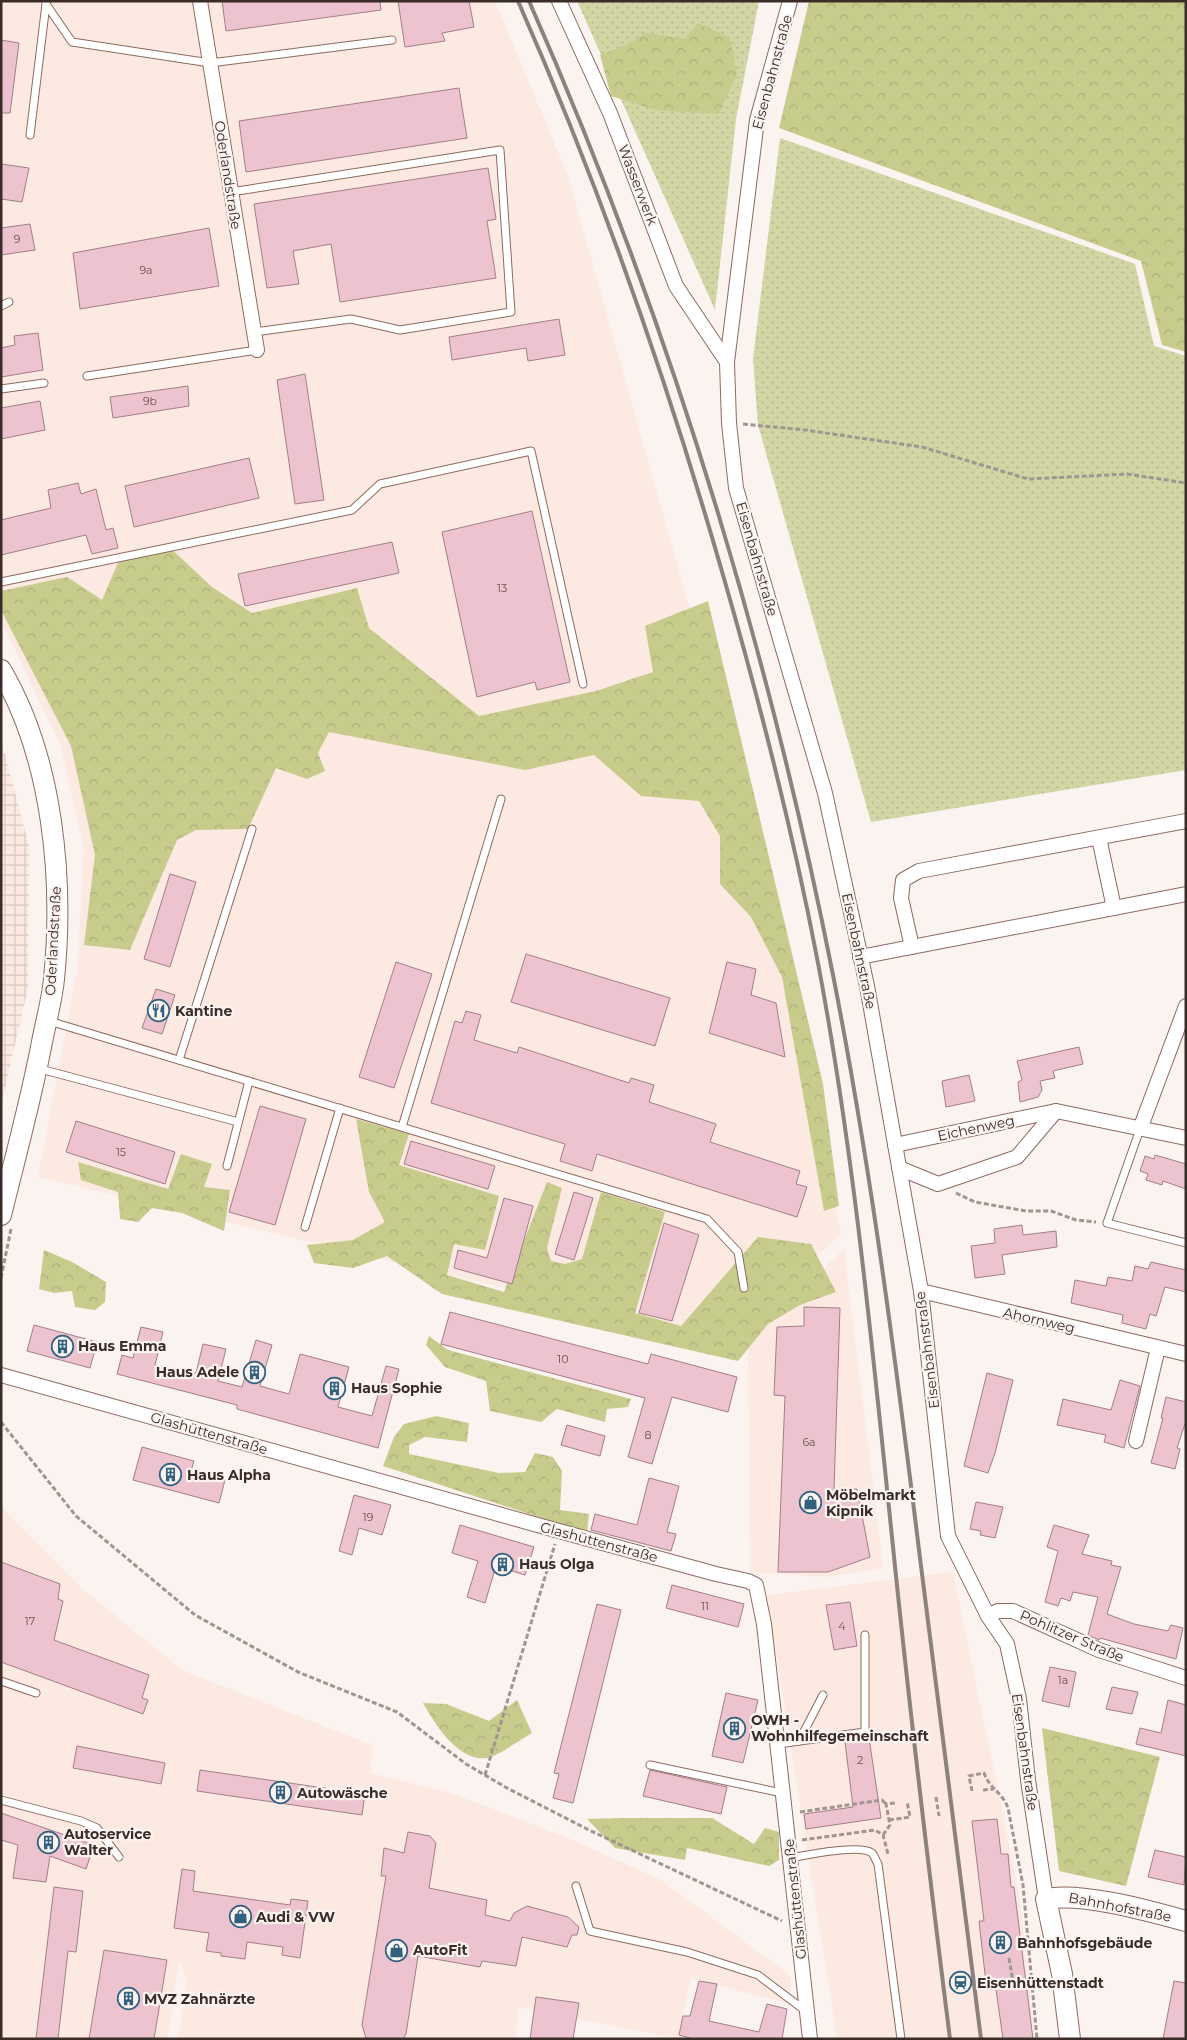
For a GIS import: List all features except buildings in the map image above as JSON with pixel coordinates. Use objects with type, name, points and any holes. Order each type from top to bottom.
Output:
[{"type":"street","name":"Oderlandstraße","points":[[200,1],[257,350]]},
{"type":"street","name":"Wasserwerk","points":[[559,1],[610,113],[676,286],[727,362]]},
{"type":"street","name":"Eisenbahnstraße","points":[[790,1],[757,120],[727,362],[729,423],[736,488],[825,793],[860,957],[920,1291],[948,1536],[988,1616],[1006,1644],[1019,1699],[1028,1780],[1046,1898]]},
{"type":"street","name":"Oderlandstraße","points":[[1,670],[10,684],[39,760],[58,889],[54,971],[46,1020],[37,1068],[1,1215]]},
{"type":"street","points":[[912,947],[901,898],[903,880],[919,871],[1186,822]]},
{"type":"street","points":[[1100,838],[1114,908]]},
{"type":"street","points":[[860,957],[1186,894]]},
{"type":"street","points":[[1140,1129],[1186,1006]]},
{"type":"street","name":"Eichenweg","points":[[895,1145],[1056,1111],[1186,1138]]},
{"type":"street","name":"Eichenweg","points":[[938,1184],[1017,1156],[1056,1111]]},
{"type":"street","points":[[899,1168],[938,1184]]},
{"type":"street","name":"Ahornweg","points":[[920,1291],[1186,1354]]},
{"type":"street","points":[[1136,1441],[1158,1348]]},
{"type":"street","name":"Glashüttenstraße","points":[[1,1375],[559,1532],[716,1574],[748,1580],[756,1585],[764,1624],[810,2039]]},
{"type":"street","name":"Pohlitzer Straße","points":[[988,1616],[998,1611],[1014,1611],[1099,1650],[1186,1678]]},
{"type":"street","name":"Bahnhofstraße","points":[[1070,2039],[1062,1974],[1046,1898],[1060,1896],[1081,1898],[1186,1921]]},
{"type":"lane","points":[[46,3],[72,42],[210,64],[392,40]]},
{"type":"lane","points":[[30,135],[46,3]]},
{"type":"lane","points":[[231,192],[500,150],[510,312],[400,330],[351,320],[254,332]]},
{"type":"lane","points":[[1,306],[9,302]]},
{"type":"lane","points":[[87,376],[257,350]]},
{"type":"lane","points":[[1,390],[44,383]]},
{"type":"lane","points":[[1,582],[352,510],[380,484],[531,451],[583,684]]},
{"type":"lane","points":[[402,1127],[501,799]]},
{"type":"lane","points":[[179,1060],[252,829]]},
{"type":"lane","points":[[46,1020],[707,1219],[738,1252],[744,1288]]},
{"type":"lane","points":[[37,1068],[238,1122]]},
{"type":"lane","points":[[227,1166],[249,1081]]},
{"type":"lane","points":[[305,1227],[340,1108]]},
{"type":"lane","points":[[1140,1129],[1107,1223],[1186,1243]]},
{"type":"lane","points":[[778,1744],[865,1732],[865,1635]]},
{"type":"lane","points":[[1,1681],[36,1693]]},
{"type":"lane","points":[[799,1741],[823,1695]]},
{"type":"lane","points":[[650,1765],[782,1793]]},
{"type":"lane","points":[[1,1800],[97,1828],[119,1857]]},
{"type":"lane","points":[[791,1858],[838,1851],[862,1850],[872,1854],[878,1864],[901,2039]]},
{"type":"lane","points":[[576,1886],[590,1931],[687,1952],[758,1975],[807,2012]]},
{"type":"path","points":[[729,423],[805,430],[922,447],[1028,479],[1127,474],[1186,483]]},
{"type":"path","points":[[938,1184],[975,1202],[1026,1211],[1051,1211],[1076,1220],[1107,1223]]},
{"type":"path","points":[[1,1422],[76,1516],[195,1615],[298,1672],[396,1712],[466,1764],[589,1830],[782,1921]]},
{"type":"path","points":[[485,1775],[559,1532]]},
{"type":"path","points":[[972,1792],[969,1776],[984,1773],[986,1780],[1005,1798],[1014,1833],[1023,1885],[1030,1980],[1037,2039]]},
{"type":"path","points":[[983,1790],[994,1788]]},
{"type":"path","points":[[936,1797],[938,1816]]},
{"type":"path","points":[[785,1814],[882,1800],[886,1804],[889,1820],[889,1828],[883,1835],[870,1829],[789,1842]]},
{"type":"path","points":[[889,1820],[910,1817],[907,1801]]},
{"type":"path","points":[[886,1804],[896,1803]]},
{"type":"path","points":[[1009,1958],[1013,1982],[1030,1980]]},
{"type":"shaded area","points":[[1,1],[495,1],[568,176],[726,738],[841,1234],[722,1340],[38,1177],[77,970],[84,848],[60,744],[1,621]]},
{"type":"shaded area","points":[[1,740],[29,846],[28,988],[1,1105]]},
{"type":"shaded area","points":[[844,1249],[883,1568],[827,1577],[750,1572],[748,1341]]},
{"type":"shaded area","points":[[1,1508],[86,1592],[184,1671],[372,1745],[371,1773],[451,1793],[566,1837],[661,1880],[791,1976],[790,2004],[691,1978],[678,2039],[517,2007],[516,2039],[178,2039],[187,1980],[179,1960],[168,2039],[1,2039]]},
{"type":"shaded area","points":[[953,1572],[1019,1892],[1035,2039],[837,2039],[767,1595]]},
{"type":"green space","points":[[577,1],[759,1],[736,119],[715,310]]},
{"type":"green space","points":[[809,1],[1186,1],[1186,352],[1162,345],[1141,261],[779,128]]},
{"type":"green space","points":[[698,23],[730,38],[737,74],[719,114],[656,110],[611,96],[600,55],[626,45],[646,33],[685,39]]},
{"type":"green space","points":[[780,138],[1135,264],[1154,346],[1186,356],[1186,770],[871,822],[758,425],[753,359]]},
{"type":"green space","points":[[167,545],[212,587],[252,613],[357,588],[369,628],[479,716],[596,691],[653,672],[645,626],[708,601],[823,1084],[839,1206],[824,1211],[782,977],[751,917],[720,884],[720,836],[699,801],[641,796],[594,755],[525,770],[329,732],[318,753],[325,771],[307,779],[276,768],[248,829],[196,830],[177,840],[130,950],[84,945],[95,855],[71,746],[1,610],[1,591],[67,577],[102,600],[120,558]]},
{"type":"green space","points":[[356,1119],[409,1134],[399,1165],[499,1196],[485,1250],[454,1244],[447,1275],[504,1292],[547,1182],[562,1188],[547,1248],[551,1261],[565,1264],[582,1259],[601,1192],[665,1212],[635,1313],[681,1326],[758,1237],[811,1244],[836,1292],[800,1305],[768,1324],[738,1361],[442,1294],[387,1256],[353,1268],[314,1263],[307,1245],[353,1240],[385,1222],[369,1192]]},
{"type":"green space","points":[[181,1154],[212,1164],[204,1187],[230,1190],[224,1231],[182,1213],[152,1208],[138,1222],[120,1219],[118,1192],[81,1180],[78,1162],[168,1189]]},
{"type":"green space","points":[[44,1250],[72,1262],[106,1282],[105,1302],[95,1310],[75,1307],[72,1291],[54,1293],[39,1289]]},
{"type":"green space","points":[[429,1336],[448,1350],[631,1399],[628,1407],[607,1409],[605,1422],[557,1409],[541,1422],[490,1411],[486,1381],[445,1367],[426,1345]]},
{"type":"green space","points":[[436,1416],[469,1423],[467,1442],[425,1437],[409,1445],[409,1454],[499,1473],[525,1472],[535,1453],[553,1457],[562,1471],[560,1510],[589,1514],[587,1533],[383,1466],[394,1437],[404,1424]]},
{"type":"green space","points":[[517,1700],[532,1733],[503,1751],[487,1758],[476,1758],[457,1748],[441,1731],[423,1703],[446,1704],[489,1721]]},
{"type":"green space","points":[[1042,1728],[1160,1757],[1126,1886],[1059,1871]]},
{"type":"green space","points":[[712,1818],[754,1844],[765,1828],[779,1832],[779,1860],[769,1866],[687,1848],[685,1860],[615,1848],[587,1819]]},
{"type":"railway","points":[[518,1],[577,142],[604,213],[679,429],[750,671],[787,816],[808,914],[831,1034],[852,1178],[912,1726],[950,2039]]},
{"type":"railway","points":[[529,1],[579,118],[625,238],[668,358],[708,480],[744,602],[807,850],[847,1047],[882,1266],[981,2039]]},
{"type":"place","name":"Kantine","points":[[159,1011]]},
{"type":"place","name":"Haus Emma","points":[[62,1346]]},
{"type":"place","name":"Haus Adele","points":[[255,1372]]},
{"type":"place","name":"Haus Sophie","points":[[335,1388]]},
{"type":"place","name":"Haus Alpha","points":[[171,1475]]},
{"type":"place","name":"Möbelmarkt Kipnik","points":[[810,1503]]},
{"type":"place","name":"Haus Olga","points":[[503,1564]]},
{"type":"place","name":"OWH - Wohnhilfegemeinschaft","points":[[735,1728]]},
{"type":"place","name":"Autowäsche","points":[[281,1793]]},
{"type":"place","name":"Autoservice Walter","points":[[48,1842]]},
{"type":"place","name":"Audi & VW","points":[[240,1917]]},
{"type":"place","name":"Bahnhofsgebäude","points":[[1001,1943]]},
{"type":"place","name":"AutoFit","points":[[397,1950]]},
{"type":"place","name":"Eisenhüttenstadt","points":[[961,1983]]},
{"type":"place","name":"MVZ Zahnärzte","points":[[128,1999]]}]
